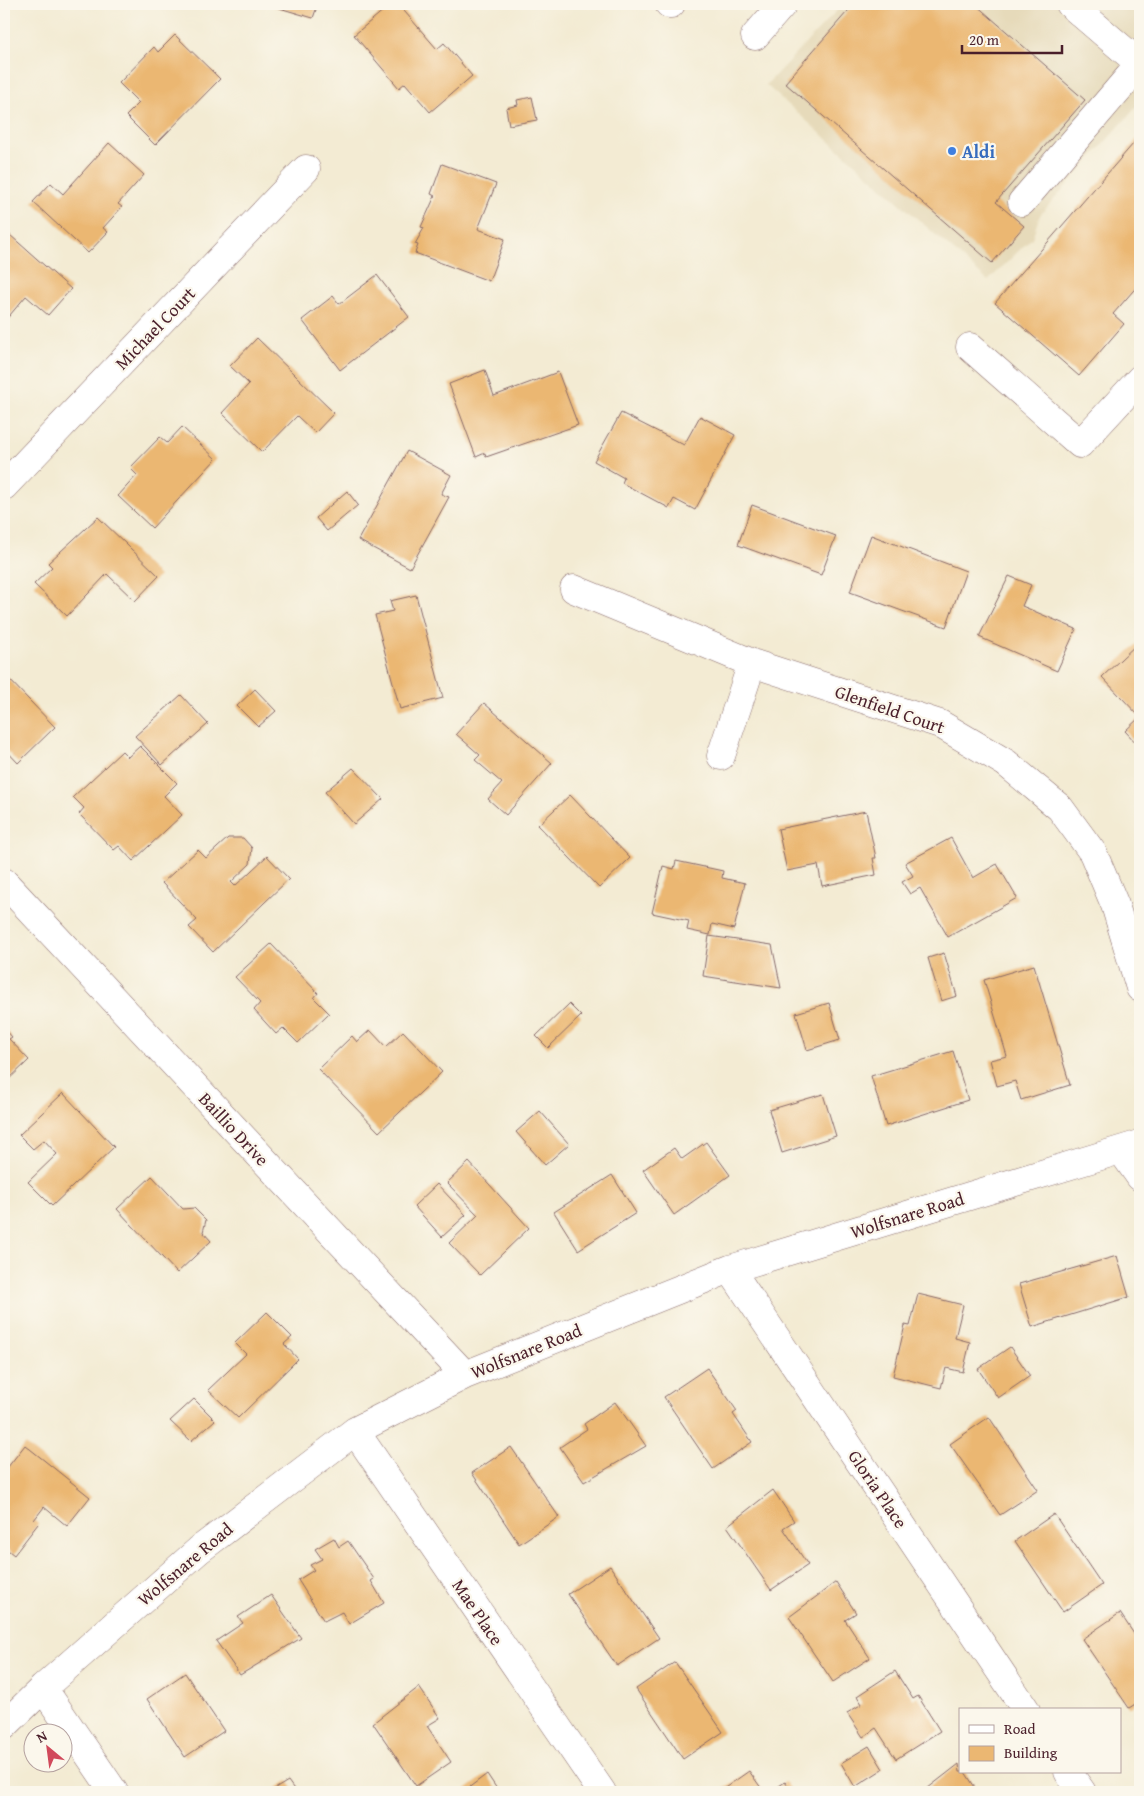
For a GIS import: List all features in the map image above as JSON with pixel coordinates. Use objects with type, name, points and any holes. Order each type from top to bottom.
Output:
[{"type":"street","points":[[755,36],[783,4]]},
{"type":"street","points":[[1022,202],[1140,64],[1070,4]]},
{"type":"street","name":"Michael Court","points":[[4,486],[306,169]]},
{"type":"street","points":[[970,347],[1080,444],[1140,379]]},
{"type":"street","name":"Glenfield Court","points":[[574,590],[752,663],[940,724],[1006,763],[1060,808],[1093,853],[1115,905],[1140,988]]},
{"type":"street","points":[[721,756],[752,663]]},
{"type":"street","name":"Baillio Drive","points":[[4,882],[465,1375]]},
{"type":"street","points":[[1131,1147],[1140,1177]]},
{"type":"street","name":"Wolfsnare Road","points":[[4,1726],[42,1688],[199,1550],[355,1431],[465,1375],[730,1269],[1131,1147]]},
{"type":"street","name":"Gloria Place","points":[[730,1269],[1025,1708]]},
{"type":"street","name":"Mae Place","points":[[355,1431],[602,1792]]},
{"type":"street","points":[[42,1688],[114,1792]]},
{"type":"street","points":[[1069,1774],[1082,1792]]},
{"type":"shaded area","name":"Aldi","points":[[843,4],[1140,4],[1140,103],[1040,215],[1032,238],[988,281],[766,85]]},
{"type":"building","points":[[266,4],[318,4],[313,18]]},
{"type":"building","points":[[391,4],[398,4],[437,49],[444,43],[472,76],[430,112],[405,83],[399,88],[354,35]]},
{"type":"building","name":"Aldi","points":[[854,4],[975,4],[1085,100],[996,202],[1024,226],[992,263],[785,83]]},
{"type":"building","points":[[175,35],[220,79],[155,145],[126,116],[139,103],[119,83],[154,47],[158,52]]},
{"type":"building","points":[[532,97],[537,120],[509,125],[506,108],[518,105],[517,100]]},
{"type":"building","points":[[1140,136],[1140,283],[1113,314],[1124,324],[1079,376],[995,303]]},
{"type":"building","points":[[109,143],[144,175],[118,204],[122,207],[103,228],[108,232],[88,253],[33,202],[51,183],[63,194]]},
{"type":"building","points":[[442,164],[496,184],[478,229],[505,239],[489,281],[415,253],[418,245],[415,244],[424,228],[421,227],[435,196],[431,194]]},
{"type":"building","points":[[10,235],[71,289],[48,315],[26,296],[4,322],[4,242]]},
{"type":"building","points":[[377,275],[409,317],[340,370],[302,320],[333,296],[339,304]]},
{"type":"building","points":[[257,338],[334,413],[315,433],[297,416],[262,452],[222,413],[249,384],[230,366]]},
{"type":"building","points":[[485,370],[494,396],[558,372],[578,425],[486,457],[485,453],[476,457],[449,384]]},
{"type":"building","points":[[621,413],[684,445],[700,416],[735,435],[695,510],[674,499],[669,508],[622,483],[624,478],[594,461]]},
{"type":"building","points":[[182,427],[216,459],[152,528],[118,496],[137,475],[130,468],[160,437],[167,443]]},
{"type":"building","points":[[407,451],[451,475],[441,494],[449,497],[410,568],[358,540]]},
{"type":"building","points":[[347,491],[358,505],[327,531],[316,518]]},
{"type":"building","points":[[752,505],[836,536],[821,575],[738,545]]},
{"type":"building","points":[[98,517],[159,576],[135,601],[107,574],[67,616],[34,584],[52,567],[48,563]]},
{"type":"building","points":[[871,535],[966,571],[946,627],[850,592]]},
{"type":"building","points":[[1009,576],[1031,585],[1022,606],[1076,629],[1057,671],[979,637]]},
{"type":"building","points":[[416,595],[443,698],[400,709],[375,615],[393,611],[390,601]]},
{"type":"building","points":[[1140,643],[1140,717],[1102,677]]},
{"type":"building","points":[[4,674],[55,727],[18,763],[4,748]]},
{"type":"building","points":[[255,689],[276,711],[258,727],[237,706]]},
{"type":"building","points":[[181,695],[208,724],[162,765],[135,736]]},
{"type":"building","points":[[484,703],[552,763],[506,815],[488,799],[502,783],[475,760],[480,755],[456,734]]},
{"type":"building","points":[[1140,717],[1140,747],[1125,731]]},
{"type":"building","points":[[140,746],[177,783],[164,796],[182,815],[133,861],[119,846],[114,850],[79,814],[84,808],[73,797],[122,751],[128,757]]},
{"type":"building","points":[[353,768],[383,799],[354,824],[325,792]]},
{"type":"building","points":[[570,795],[630,858],[599,888],[538,825]]},
{"type":"building","points":[[866,811],[876,858],[873,858],[876,875],[822,886],[818,865],[787,871],[778,829]]},
{"type":"building","points":[[228,838],[243,838],[252,848],[250,864],[231,882],[235,886],[267,856],[289,879],[213,952],[189,927],[197,920],[162,883],[198,850],[206,858]]},
{"type":"building","points":[[951,838],[973,878],[997,864],[1017,898],[948,937],[920,888],[910,894],[902,882],[913,876],[905,863]]},
{"type":"building","points":[[676,861],[723,871],[722,878],[745,883],[734,929],[712,924],[710,935],[687,930],[689,921],[652,913],[663,866],[674,869]]},
{"type":"building","points":[[709,936],[772,945],[781,988],[703,976]]},
{"type":"building","points":[[271,944],[318,993],[314,998],[329,1013],[298,1043],[283,1028],[276,1034],[254,1010],[260,1003],[235,977]]},
{"type":"building","points":[[944,953],[957,996],[941,1001],[928,958]]},
{"type":"building","points":[[1034,965],[1070,1085],[1021,1100],[1015,1081],[997,1086],[990,1060],[1007,1056],[984,980]]},
{"type":"building","points":[[829,1003],[840,1040],[807,1050],[796,1013]]},
{"type":"building","points":[[569,1004],[581,1016],[548,1048],[536,1036]]},
{"type":"building","points":[[6,1030],[12,1037],[9,1039],[29,1060],[4,1084],[4,1032]]},
{"type":"building","points":[[370,1030],[386,1047],[403,1031],[442,1072],[379,1132],[318,1069],[352,1036],[357,1042]]},
{"type":"building","points":[[953,1051],[968,1100],[886,1126],[871,1076]]},
{"type":"building","points":[[63,1093],[114,1147],[52,1206],[28,1182],[57,1154],[44,1140],[33,1149],[19,1135]]},
{"type":"building","points":[[823,1094],[836,1136],[782,1153],[769,1110]]},
{"type":"building","points":[[540,1111],[569,1144],[545,1165],[516,1132]]},
{"type":"building","points":[[706,1142],[730,1175],[674,1215],[643,1170],[674,1148],[682,1159]]},
{"type":"building","points":[[469,1162],[529,1228],[480,1275],[449,1243],[478,1215],[447,1183]]},
{"type":"building","points":[[612,1175],[636,1213],[578,1250],[554,1212]]},
{"type":"building","points":[[152,1176],[183,1209],[194,1208],[206,1220],[203,1232],[211,1241],[177,1273],[117,1209]]},
{"type":"building","points":[[437,1184],[466,1215],[442,1237],[414,1206]]},
{"type":"building","points":[[1117,1256],[1129,1297],[1032,1327],[1019,1284]]},
{"type":"building","points":[[918,1294],[963,1305],[955,1338],[970,1342],[963,1372],[946,1368],[941,1388],[893,1376],[905,1325],[910,1326]]},
{"type":"building","points":[[267,1312],[292,1337],[284,1344],[298,1359],[238,1418],[208,1390],[246,1354],[235,1343]]},
{"type":"building","points":[[1010,1347],[1030,1376],[998,1398],[978,1369]]},
{"type":"building","points":[[707,1368],[737,1411],[733,1414],[752,1442],[713,1469],[664,1397]]},
{"type":"building","points":[[194,1399],[215,1420],[191,1441],[170,1421]]},
{"type":"building","points":[[615,1402],[646,1446],[584,1482],[560,1447],[587,1429],[584,1424]]},
{"type":"building","points":[[989,1417],[1038,1490],[1000,1515],[950,1444]]},
{"type":"building","points":[[25,1445],[90,1497],[67,1526],[44,1507],[34,1520],[38,1524],[14,1555],[4,1547],[4,1472]]},
{"type":"building","points":[[511,1447],[559,1517],[519,1544],[472,1473]]},
{"type":"building","points":[[773,1490],[794,1521],[783,1528],[808,1565],[771,1590],[727,1526]]},
{"type":"building","points":[[1054,1514],[1102,1585],[1063,1612],[1015,1541]]},
{"type":"building","points":[[334,1538],[339,1547],[348,1541],[374,1579],[371,1581],[384,1603],[349,1624],[342,1612],[324,1621],[298,1580],[314,1570],[310,1565],[322,1559],[315,1549]]},
{"type":"building","points":[[610,1566],[659,1638],[617,1666],[568,1594]]},
{"type":"building","points":[[836,1582],[856,1613],[845,1620],[870,1658],[833,1682],[789,1617]]},
{"type":"building","points":[[271,1595],[301,1638],[240,1675],[216,1641],[243,1623],[238,1617]]},
{"type":"building","points":[[1120,1613],[1140,1643],[1140,1701],[1129,1708],[1082,1639]]},
{"type":"building","points":[[675,1662],[723,1732],[683,1759],[636,1689]]},
{"type":"building","points":[[895,1671],[913,1699],[918,1696],[940,1731],[896,1759],[876,1728],[863,1737],[847,1713],[862,1704],[857,1696]]},
{"type":"building","points":[[185,1673],[224,1731],[185,1757],[147,1699]]},
{"type":"building","points":[[419,1687],[440,1718],[427,1726],[451,1762],[416,1786],[373,1723]]},
{"type":"building","points":[[869,1746],[883,1769],[855,1787],[841,1763]]},
{"type":"building","points":[[959,1764],[959,1774],[966,1774],[978,1792],[923,1792]]},
{"type":"building","points":[[749,1771],[764,1792],[719,1792]]},
{"type":"building","points":[[487,1774],[499,1792],[463,1792]]},
{"type":"building","points":[[288,1781],[296,1792],[270,1792]]},
{"type":"building","points":[[785,1782],[793,1792],[770,1792]]},
{"type":"place","name":"Aldi","points":[[952,151]]}]
